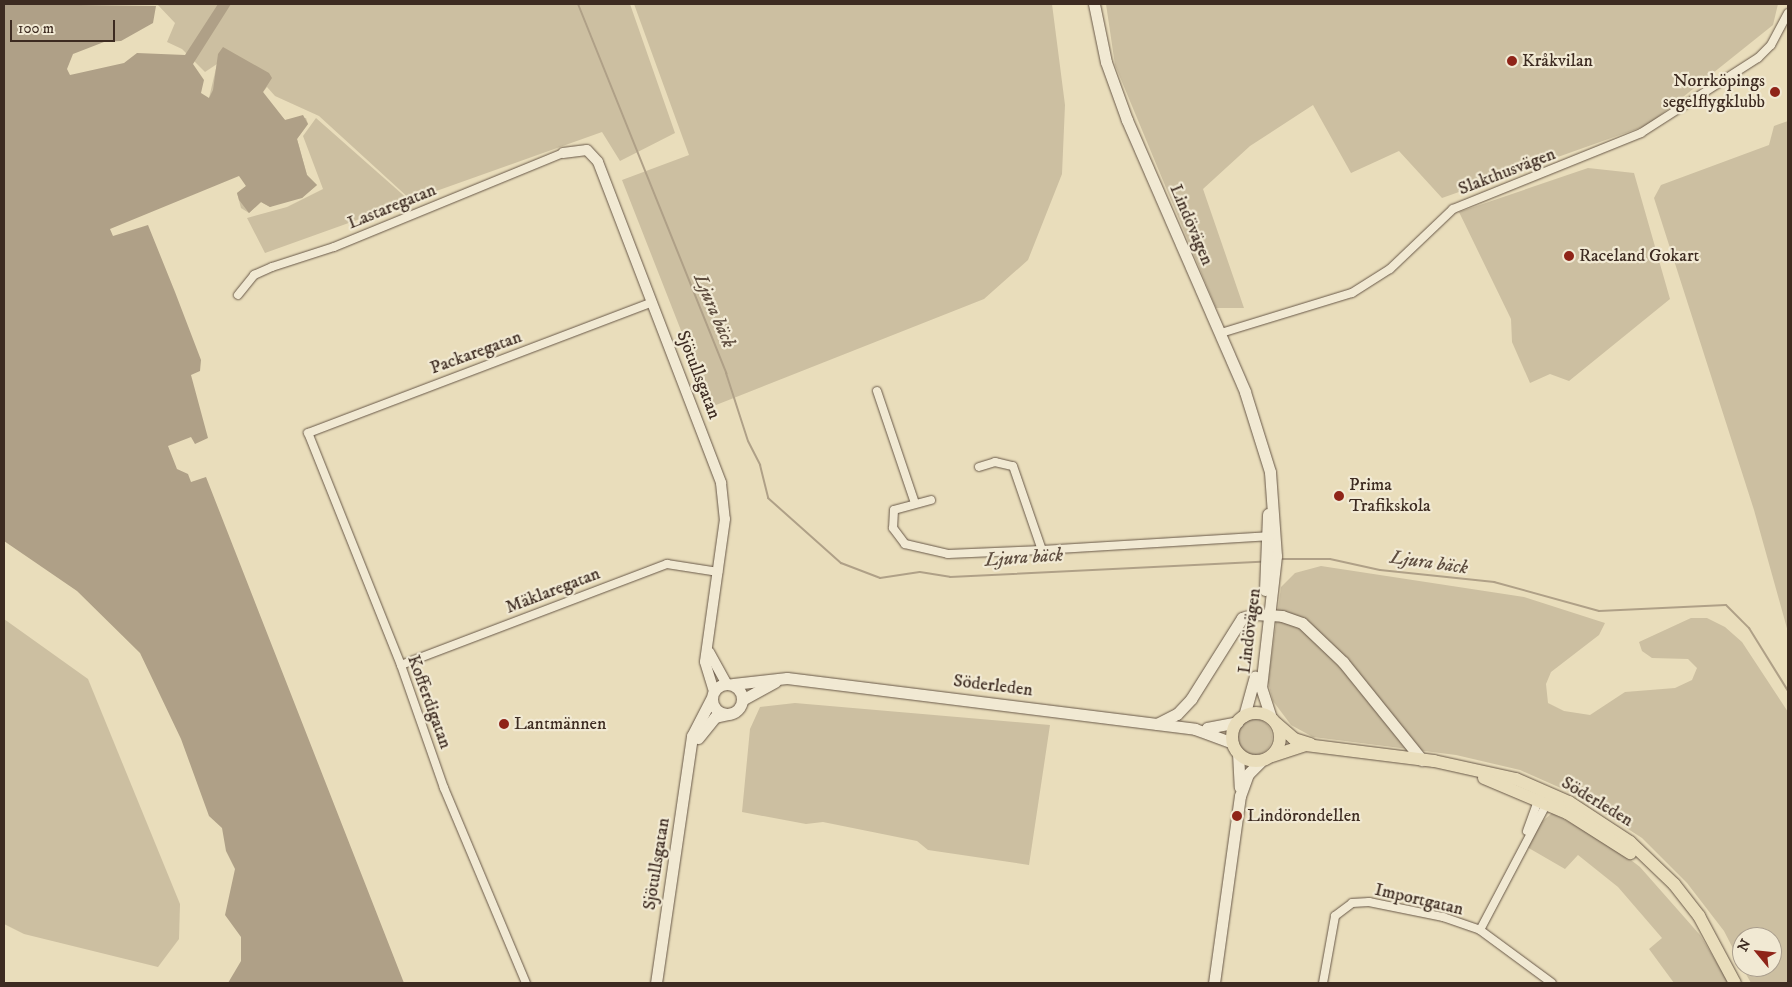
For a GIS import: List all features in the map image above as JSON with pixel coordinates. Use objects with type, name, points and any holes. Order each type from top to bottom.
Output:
[{"type":"main road","name":"Lindövägen","points":[[1094,4],[1106,62],[1127,120],[1245,392],[1272,484],[1272,560],[1261,688],[1274,721]]},
{"type":"main road","name":"Lindövägen","points":[[1264,458],[1268,536],[1272,560]]},
{"type":"main road","name":"Lindövägen","points":[[1241,719],[1252,698],[1266,614]]},
{"type":"main road","points":[[1155,724],[1177,714],[1191,699],[1242,618],[1266,614],[1291,619],[1314,633],[1422,760]]},
{"type":"main road","points":[[742,700],[730,684],[712,695],[718,711],[728,714],[738,710],[742,700],[787,678]]},
{"type":"main road","name":"Söderleden","points":[[730,684],[787,678],[1195,729],[1235,748]]},
{"type":"main road","name":"Sjötullsgatan","points":[[656,983],[692,751],[692,736],[712,695]]},
{"type":"main road","points":[[1214,983],[1240,796],[1248,774],[1266,758],[1280,741],[1274,721],[1258,713],[1241,719],[1235,748],[1240,796]]},
{"type":"main road","name":"Sjötullsgatan","points":[[692,751],[704,726],[728,714]]},
{"type":"main road","name":"Söderleden","points":[[1195,729],[1241,719]]},
{"type":"main road","name":"Söderleden","points":[[1274,721],[1294,739],[1317,746]]},
{"type":"main road","name":"Söderleden","points":[[1266,758],[1298,746],[1317,746],[1422,760],[1490,771],[1544,798]]},
{"type":"main road","points":[[1235,748],[1266,758]]},
{"type":"main road","name":"Söderleden","points":[[1406,758],[1491,780],[1544,798],[1601,821],[1653,862],[1699,916],[1735,983]]},
{"type":"street","name":"Slakthusvägen","points":[[1221,334],[1352,293],[1390,269],[1453,209],[1641,133],[1758,58],[1772,45],[1788,13]]},
{"type":"street","name":"Sjötullsgatan","points":[[563,153],[587,150],[594,154],[721,483],[725,519],[708,649],[704,662],[712,695]]},
{"type":"street","name":"Lastaregatan","points":[[238,295],[254,276],[272,267],[334,247],[563,153]]},
{"type":"street","name":"Packaregatan","points":[[313,431],[651,303]]},
{"type":"street","points":[[877,391],[915,503]]},
{"type":"street","name":"Kofferdigatan","points":[[313,431],[308,433],[400,665],[444,788],[526,983]]},
{"type":"street","points":[[979,467],[995,462],[1013,466],[1042,550]]},
{"type":"street","points":[[931,500],[894,510],[893,528],[905,544],[919,551],[948,554],[1042,550],[1268,536]]},
{"type":"street","name":"Mäklaregatan","points":[[400,665],[667,564],[718,572]]},
{"type":"street","points":[[708,649],[730,684]]},
{"type":"street","name":"Importgatan","points":[[1480,930],[1544,798]]},
{"type":"street","name":"Importgatan","points":[[1323,983],[1330,926],[1335,916],[1352,903],[1443,917],[1480,930],[1552,983]]},
{"type":"shaded area","points":[[4,4],[156,6],[153,23],[121,41],[104,42],[73,54],[67,69],[70,75],[124,63],[137,53],[185,55],[218,4],[231,4],[193,64],[204,80],[201,93],[209,98],[213,90],[218,54],[223,47],[269,73],[272,78],[263,92],[285,120],[303,115],[308,124],[297,139],[307,175],[317,185],[302,198],[270,207],[261,202],[249,213],[239,200],[237,193],[246,186],[239,176],[110,229],[113,236],[148,225],[175,292],[201,360],[200,371],[191,375],[208,438],[195,444],[191,437],[168,446],[177,469],[188,474],[191,482],[206,477],[404,983],[228,983],[241,961],[241,937],[225,915],[235,869],[226,851],[222,828],[209,816],[181,739],[140,653],[77,591],[4,541]]},
{"type":"shaded area","points":[[157,4],[630,4],[675,133],[620,161],[602,132],[411,200],[319,116],[275,96],[267,87],[263,92],[268,102],[285,120],[306,118],[308,124],[297,139],[307,175],[317,185],[302,198],[285,199],[270,207],[261,202],[249,213],[241,208],[237,193],[246,186],[209,98],[217,64],[205,72],[182,49],[167,42],[175,23]]},
{"type":"shaded area","points":[[634,4],[1052,4],[1065,105],[1062,174],[1028,260],[984,299],[711,407],[622,180],[689,155]]},
{"type":"shaded area","points":[[1106,4],[1778,4],[1773,25],[1648,125],[1442,198],[1399,151],[1351,173],[1313,105],[1250,146],[1203,189],[1244,308],[1216,308],[1115,65]]},
{"type":"shaded area","points":[[316,118],[410,201],[265,253],[247,218],[287,207],[323,189],[303,136]]},
{"type":"shaded area","points":[[1788,121],[1788,632],[1754,510],[1654,198],[1661,185],[1769,145],[1774,126]]},
{"type":"shaded area","name":"Raceland Gokart","points":[[1588,168],[1634,173],[1670,299],[1569,381],[1550,374],[1530,383],[1512,342],[1511,319],[1459,212]]},
{"type":"shaded area","points":[[1321,566],[1524,597],[1605,623],[1599,635],[1551,672],[1546,684],[1548,703],[1564,711],[1590,715],[1625,692],[1675,688],[1692,680],[1697,668],[1688,659],[1652,658],[1642,651],[1639,642],[1691,618],[1707,618],[1725,627],[1742,642],[1788,712],[1788,983],[1751,983],[1748,977],[1782,977],[1782,927],[1732,927],[1732,947],[1724,931],[1687,883],[1642,838],[1572,793],[1520,770],[1456,755],[1313,737],[1291,725],[1273,701],[1268,682],[1281,587],[1295,573]]},
{"type":"shaded area","points":[[4,619],[88,679],[180,904],[179,939],[158,967],[24,934],[4,924]]},
{"type":"shaded area","points":[[795,703],[1050,725],[1029,865],[928,850],[917,841],[823,822],[806,824],[742,812],[750,729],[760,707]]},
{"type":"shaded area","points":[[1254,719],[1266,725],[1272,737],[1266,749],[1254,755],[1242,749],[1236,737],[1242,725]]},
{"type":"shaded area","points":[[1552,813],[1610,844],[1640,867],[1700,935],[1729,983],[1674,983],[1649,949],[1662,938],[1618,887],[1578,855],[1565,869],[1527,847],[1537,826]]},
{"type":"waterway","name":"Ljura bäck","points":[[578,4],[726,373],[748,441],[760,465],[768,498],[841,563],[880,578],[920,572],[950,577],[1261,562]]},
{"type":"waterway","name":"Ljura bäck","points":[[1281,559],[1330,559],[1380,570],[1494,582],[1599,611],[1726,605],[1749,628],[1788,691]]},
{"type":"place","name":"Kråkvilan","points":[[1512,61]]},
{"type":"place","name":"Norrköpings segelflygklubb","points":[[1775,92]]},
{"type":"place","name":"Raceland Gokart","points":[[1569,256]]},
{"type":"place","name":"Prima Trafikskola","points":[[1339,496]]},
{"type":"place","name":"Lantmännen","points":[[504,724]]},
{"type":"place","name":"Lindörondellen","points":[[1237,816]]}]
